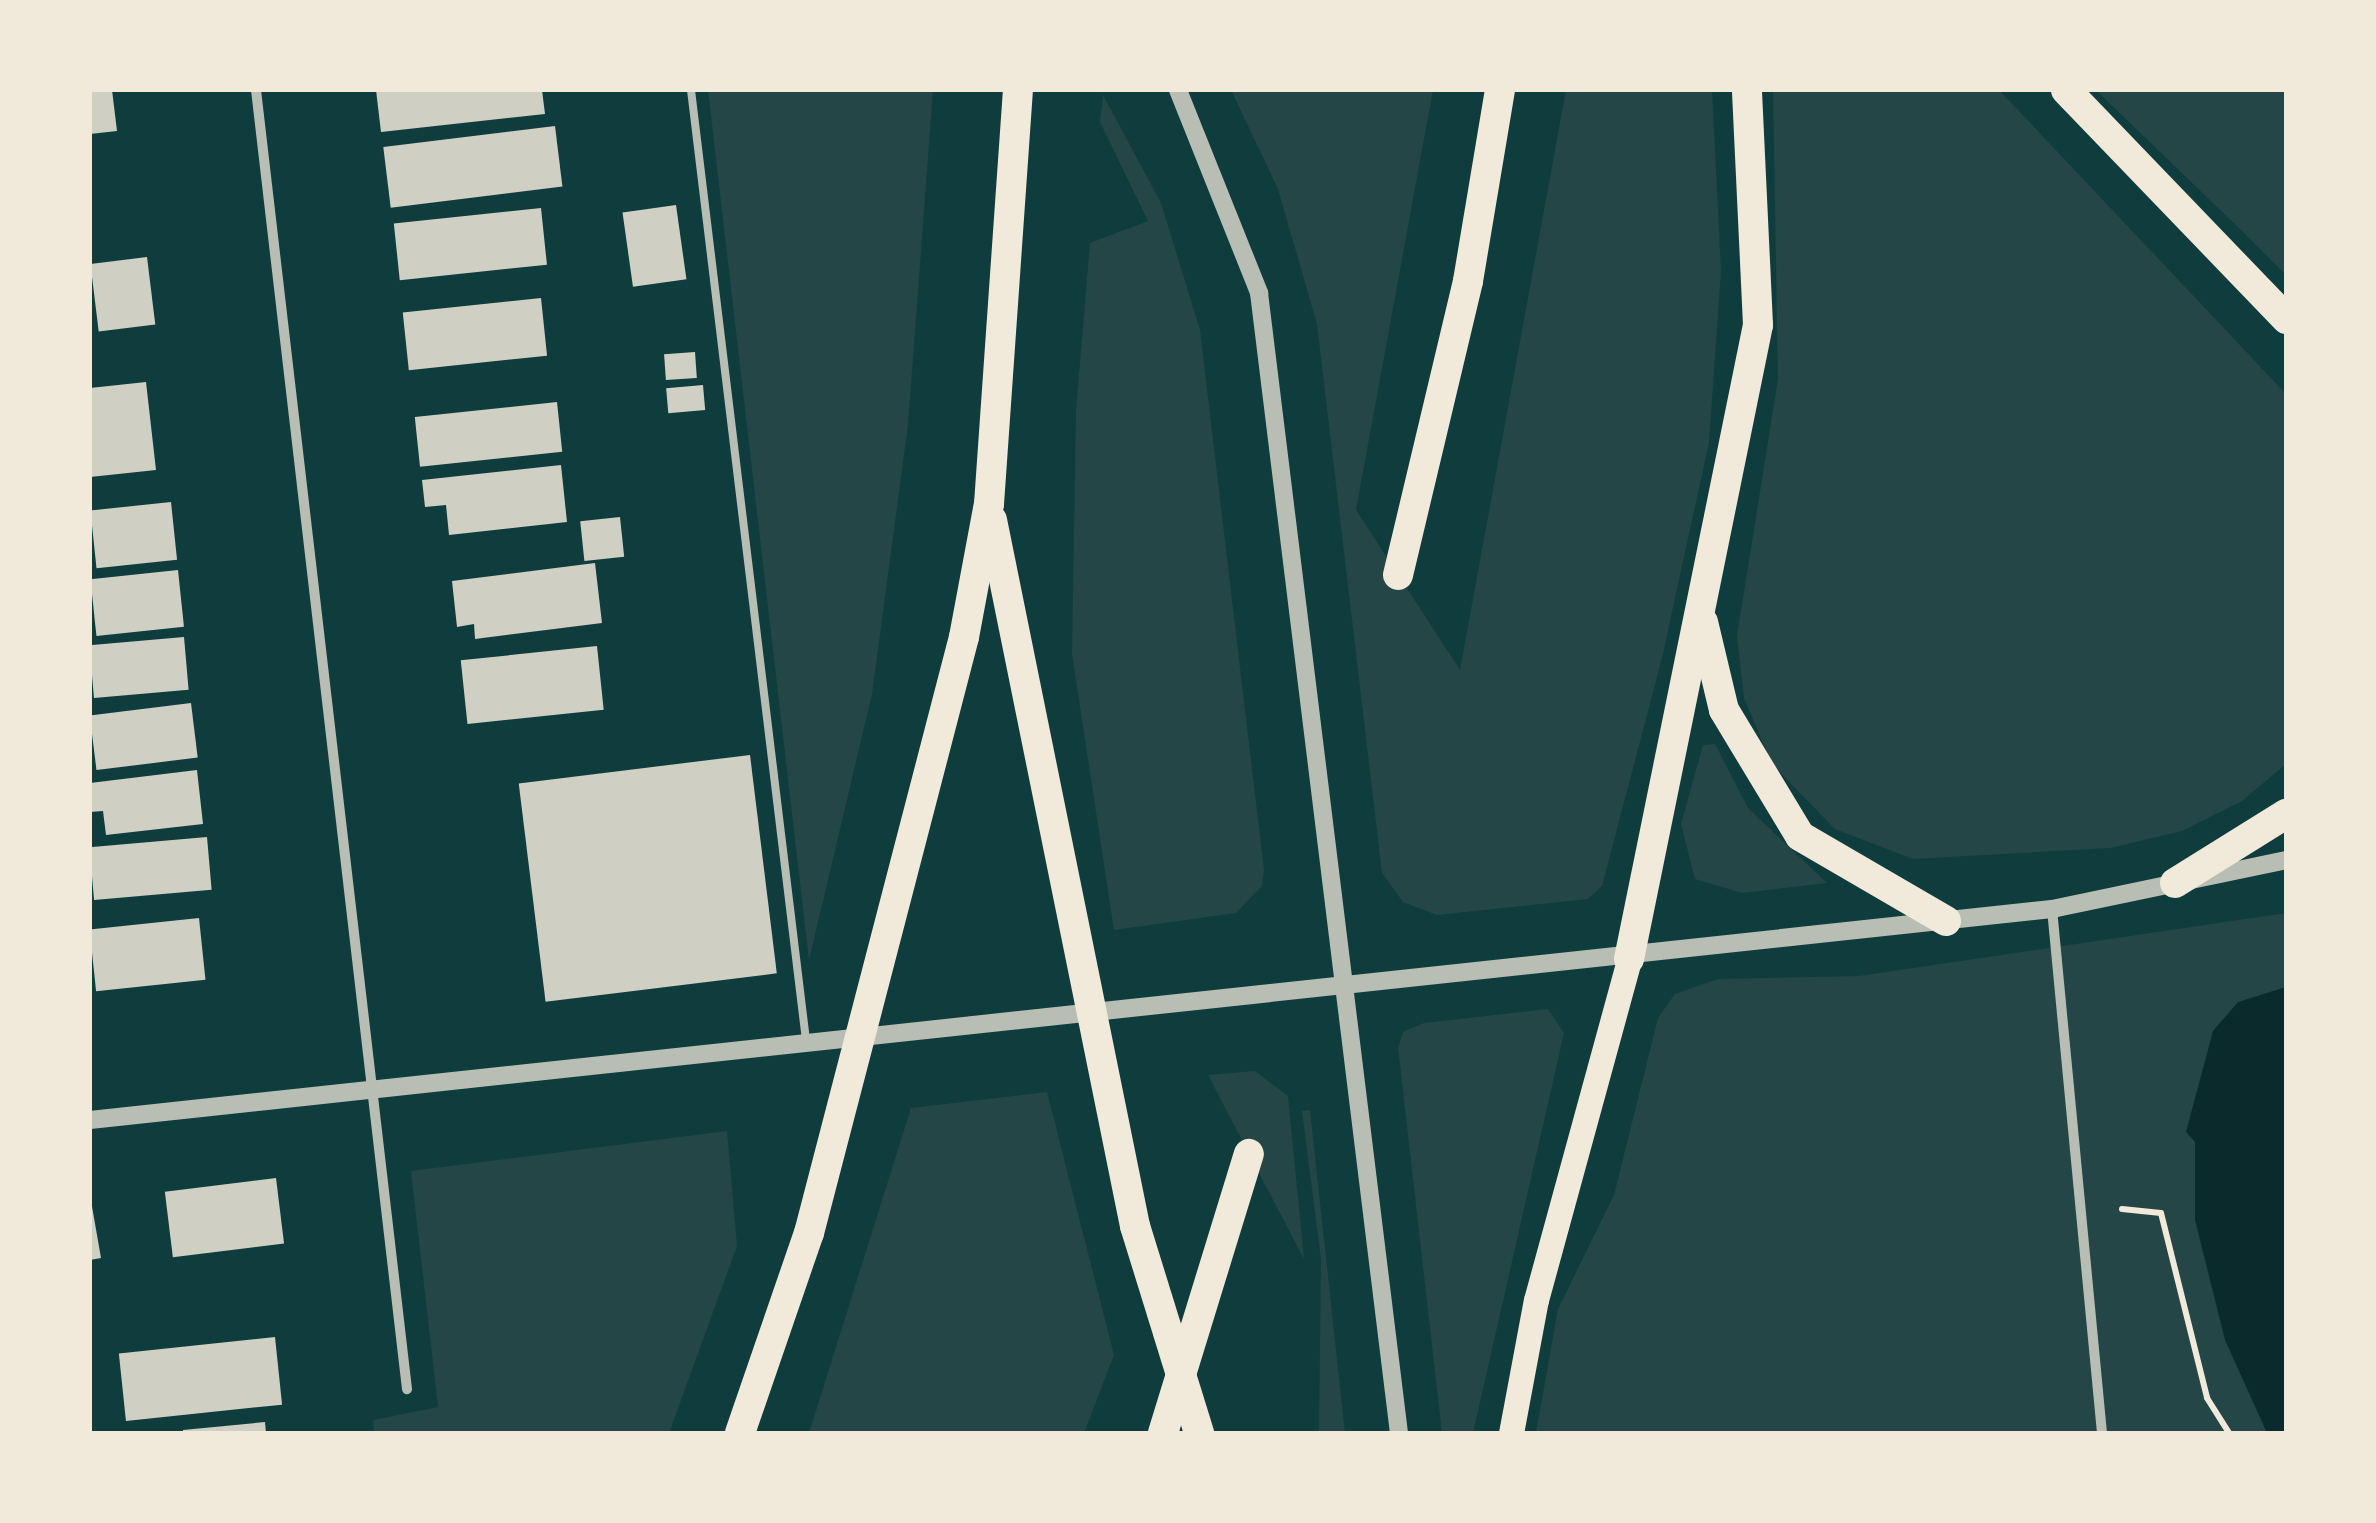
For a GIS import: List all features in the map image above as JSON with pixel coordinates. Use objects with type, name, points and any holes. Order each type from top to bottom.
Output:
[{"type":"highway","points":[[740,1433],[809,1233],[914,843],[988,504],[1018,90]]},
{"type":"highway","points":[[1398,574],[1468,281],[1500,90]]},
{"type":"highway","points":[[1629,959],[1758,326],[1747,90]]},
{"type":"highway","points":[[2066,90],[2286,319]]},
{"type":"highway","points":[[988,504],[1058,827],[1135,1226],[1199,1433]]},
{"type":"highway","points":[[1700,610],[1724,710],[1800,836],[1946,922]]},
{"type":"highway","points":[[2174,883],[2286,814]]},
{"type":"highway","points":[[1164,1433],[1248,1154]]},
{"type":"main road","points":[[1511,1433],[1536,1300],[1629,959]]},
{"type":"street","points":[[256,90],[408,1390]]},
{"type":"street","points":[[1178,90],[1259,293],[1399,1433]]},
{"type":"street","points":[[90,1120],[1345,990],[1946,922],[2052,909],[2286,860]]},
{"type":"street","points":[[2052,909],[2102,1433]]},
{"type":"lane","points":[[691,90],[806,1045]]},
{"type":"path","points":[[2122,1209],[2161,1212],[2207,1398],[2228,1433]]},
{"type":"shaded area","points":[[708,90],[933,90],[908,425],[872,694],[809,960]]},
{"type":"shaded area","points":[[1231,90],[1433,90],[1356,510],[1460,670],[1566,90],[1712,90],[1721,271],[1709,442],[1662,658],[1602,886],[1588,899],[1437,915],[1403,902],[1382,873],[1317,324],[1278,189]]},
{"type":"shaded area","points":[[1773,90],[1999,90],[2286,394],[2286,764],[2242,801],[2182,831],[2110,848],[1913,859],[1835,829],[1772,764],[1744,698],[1737,636],[1778,379]]},
{"type":"shaded area","points":[[2096,90],[2286,90],[2286,275],[2243,232]]},
{"type":"shaded area","points":[[1103,95],[1161,203],[1200,330],[1264,870],[1262,886],[1236,913],[1114,930],[1072,654],[1076,411],[1090,243],[1148,221],[1100,122]]},
{"type":"shaded area","points":[[1715,744],[1748,808],[1827,883],[1742,893],[1695,879],[1681,824],[1703,745]]},
{"type":"shaded area","points":[[2286,913],[2286,1433],[1536,1433],[1558,1309],[1614,1195],[1658,1018],[1675,994],[1718,979],[1859,976]]},
{"type":"shaded area","points":[[2286,987],[2286,1433],[2267,1433],[2225,1340],[2195,1220],[2195,1142],[2186,1132],[2213,1031],[2238,1002]]},
{"type":"shaded area","points":[[1548,1009],[1564,1033],[1473,1433],[1442,1433],[1398,1047],[1403,1032],[1424,1023]]},
{"type":"shaded area","points":[[1255,1071],[1288,1096],[1304,1259],[1208,1075]]},
{"type":"shaded area","points":[[1047,1092],[1114,1355],[1084,1433],[809,1433],[911,1108]]},
{"type":"shaded area","points":[[1310,1110],[1345,1433],[1319,1433],[1321,1259],[1302,1111]]},
{"type":"shaded area","points":[[727,1131],[737,1246],[669,1433],[374,1433],[373,1420],[438,1407],[411,1171]]},
{"type":"building","points":[[90,90],[112,90],[117,131],[90,134]]},
{"type":"building","points":[[376,90],[542,90],[545,114],[381,132]]},
{"type":"building","points":[[555,126],[562,187],[391,208],[383,147]]},
{"type":"building","points":[[676,205],[686,279],[633,287],[623,213]]},
{"type":"building","points":[[541,208],[547,265],[400,280],[394,223]]},
{"type":"building","points":[[147,257],[155,324],[99,331],[90,264]]},
{"type":"building","points":[[541,298],[547,356],[409,370],[403,313]]},
{"type":"building","points":[[695,352],[697,378],[666,380],[664,354]]},
{"type":"building","points":[[146,382],[156,470],[90,477],[90,388]]},
{"type":"building","points":[[703,385],[705,410],[668,413],[666,388]]},
{"type":"building","points":[[557,402],[562,452],[420,467],[415,417]]},
{"type":"building","points":[[561,465],[567,522],[449,535],[446,505],[425,507],[422,480]]},
{"type":"building","points":[[171,502],[177,560],[97,568],[90,510]]},
{"type":"building","points":[[620,517],[624,557],[584,561],[580,521]]},
{"type":"building","points":[[595,563],[602,623],[475,639],[474,624],[457,627],[452,581]]},
{"type":"building","points":[[178,570],[184,627],[96,636],[90,579]]},
{"type":"building","points":[[184,637],[189,690],[94,698],[90,645]]},
{"type":"building","points":[[597,646],[604,710],[467,724],[461,660]]},
{"type":"building","points":[[191,703],[198,758],[96,770],[90,715]]},
{"type":"building","points":[[750,755],[777,973],[546,1002],[519,783]]},
{"type":"building","points":[[197,770],[203,824],[106,835],[103,811],[90,812],[90,783]]},
{"type":"building","points":[[207,837],[212,890],[94,900],[90,847]]},
{"type":"building","points":[[199,918],[205,980],[96,991],[90,929]]},
{"type":"building","points":[[276,1178],[284,1244],[173,1257],[165,1192]]},
{"type":"building","points":[[90,1195],[101,1258],[90,1260]]},
{"type":"building","points":[[275,1337],[282,1405],[126,1421],[119,1353]]},
{"type":"building","points":[[265,1422],[266,1433],[183,1433],[183,1430]]}]
